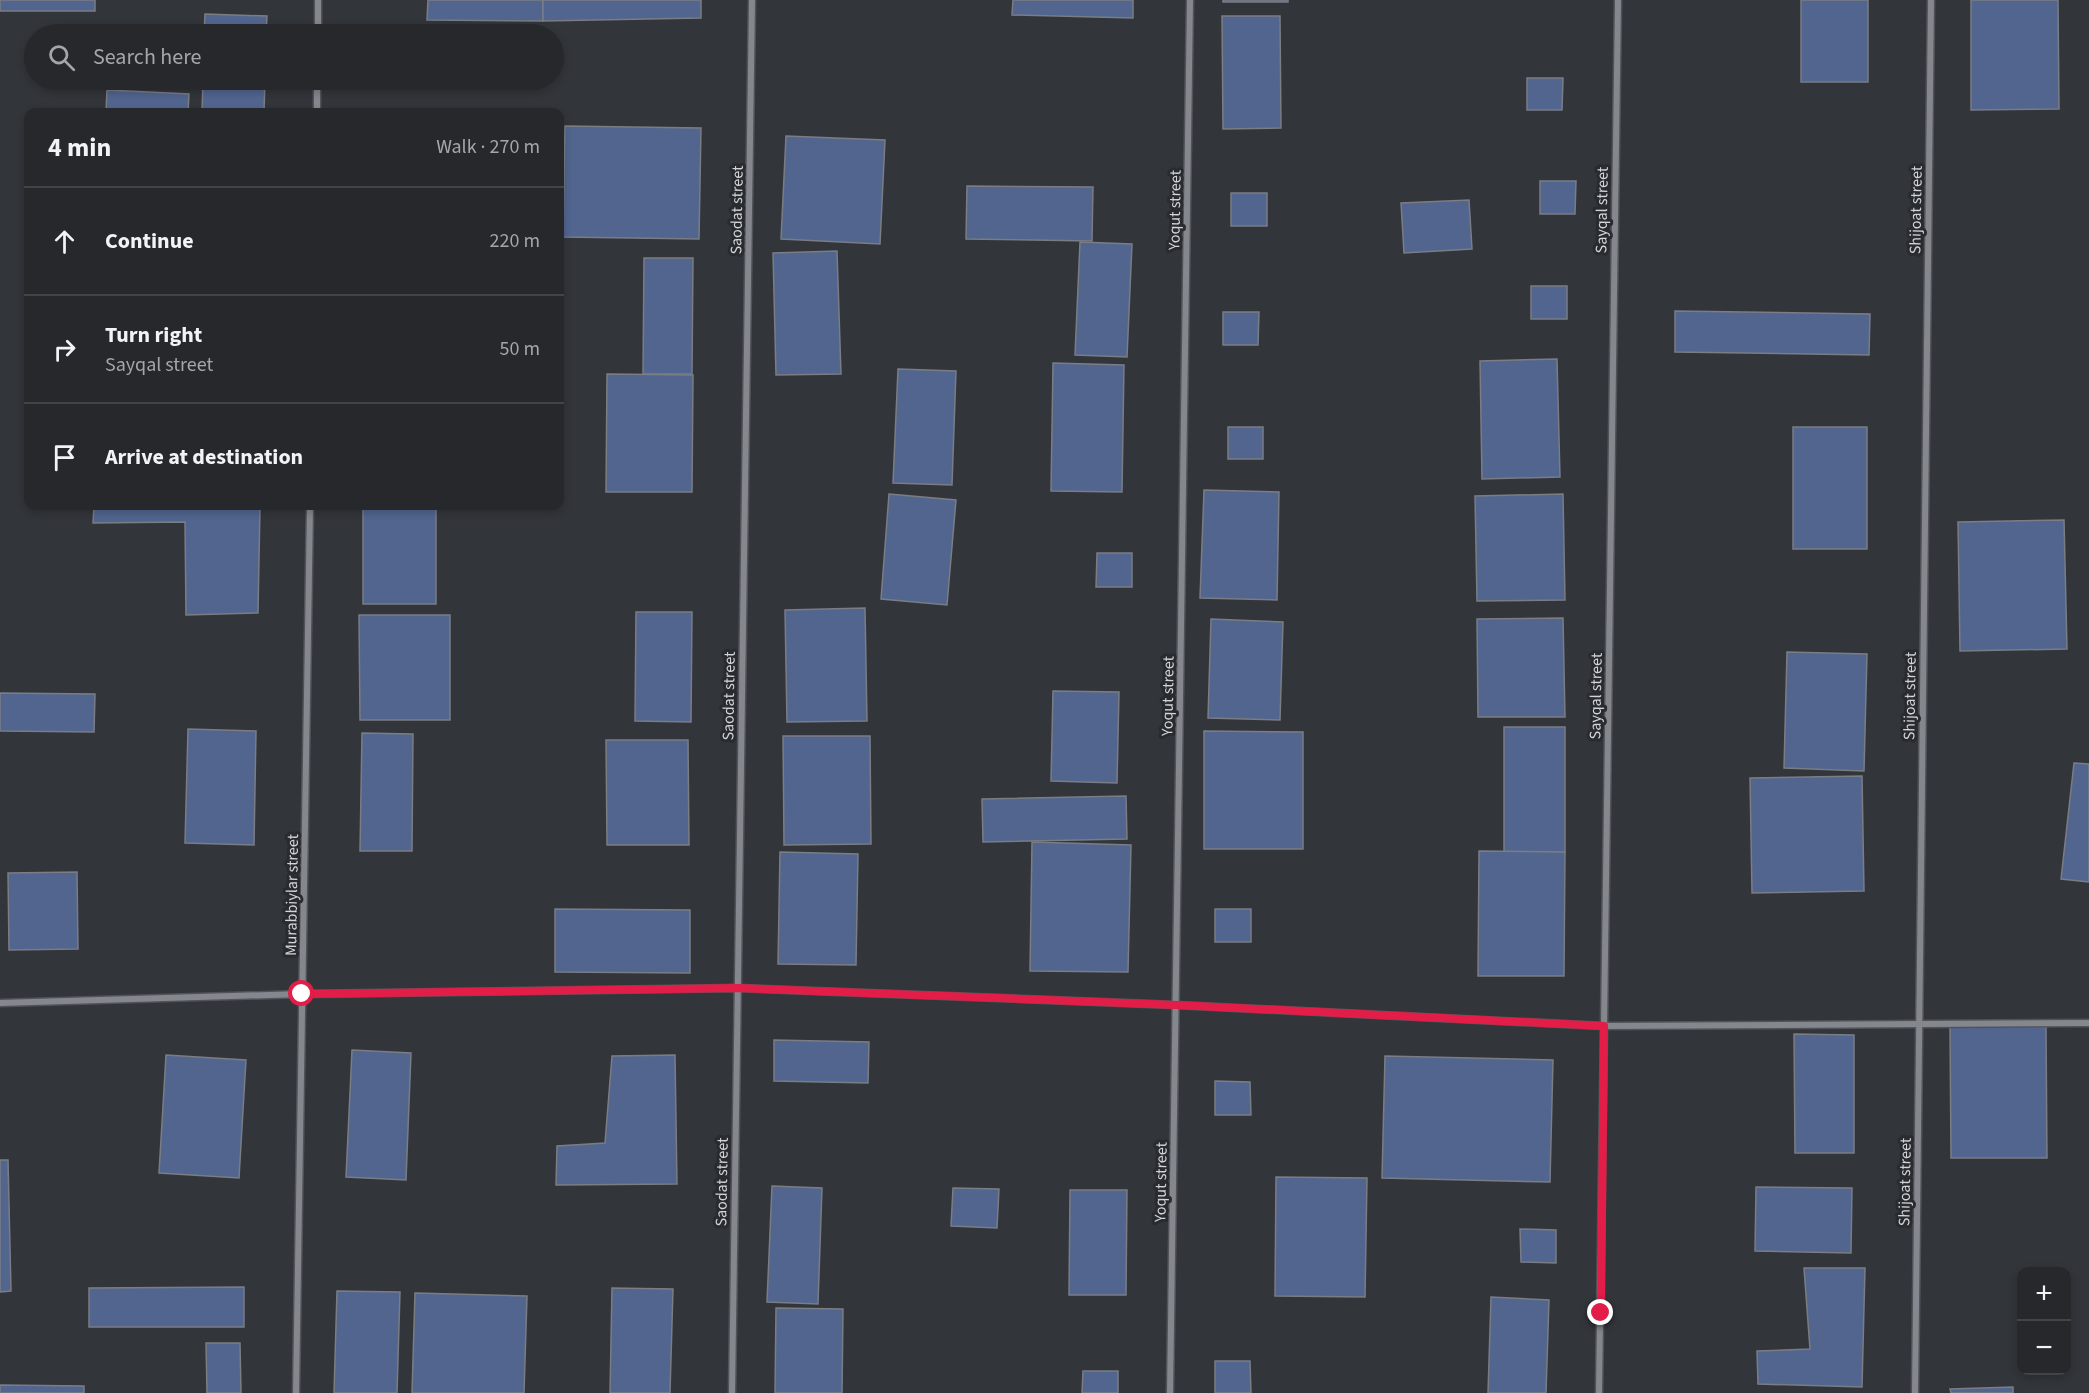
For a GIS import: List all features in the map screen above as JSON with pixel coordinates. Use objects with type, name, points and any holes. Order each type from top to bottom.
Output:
[{"type":"street","points":[[318,0],[318,24]]},
{"type":"street","name":"Saodat street","points":[[732,1393],[752,0]]},
{"type":"street","name":"Yoqut street","points":[[1170,1393],[1190,0]]},
{"type":"street","name":"Sayqal street","points":[[1599,1393],[1618,0]]},
{"type":"street","name":"Shijoat street","points":[[1915,1393],[1931,0]]},
{"type":"street","points":[[317,90],[317,108]]},
{"type":"street","name":"Murabbiylar street","points":[[296,1393],[310,510]]},
{"type":"street","points":[[0,1002],[302,994],[738,988],[1176,1005],[1604,1026],[2089,1023]]},
{"type":"building","points":[[0,0],[95,0],[95,11],[0,11]]},
{"type":"building","points":[[428,0],[543,0],[543,21],[427,20]]},
{"type":"building","points":[[543,0],[701,0],[701,18],[543,21]]},
{"type":"building","points":[[1013,0],[1133,0],[1133,18],[1012,15]]},
{"type":"building","points":[[1223,0],[1288,0],[1288,2],[1223,2]]},
{"type":"building","points":[[1801,0],[1868,0],[1868,82],[1801,82]]},
{"type":"building","points":[[1971,0],[2058,0],[2059,109],[1971,110]]},
{"type":"building","points":[[205,14],[267,16],[267,24],[204,24]]},
{"type":"building","points":[[1222,16],[1280,16],[1281,128],[1223,129]]},
{"type":"building","points":[[1527,78],[1563,78],[1562,110],[1527,110]]},
{"type":"building","points":[[107,90],[189,94],[188,108],[106,108]]},
{"type":"building","points":[[203,90],[265,90],[264,108],[202,108]]},
{"type":"building","points":[[565,126],[701,128],[699,239],[564,237]]},
{"type":"building","points":[[786,136],[885,140],[880,244],[781,239]]},
{"type":"building","points":[[1540,181],[1576,181],[1575,214],[1540,214]]},
{"type":"building","points":[[967,186],[1093,187],[1092,241],[966,239]]},
{"type":"building","points":[[1231,193],[1267,193],[1267,226],[1231,226]]},
{"type":"building","points":[[1469,200],[1472,249],[1404,253],[1401,203]]},
{"type":"building","points":[[1080,242],[1132,244],[1127,357],[1075,355]]},
{"type":"building","points":[[837,251],[841,374],[776,375],[773,253]]},
{"type":"building","points":[[644,258],[693,258],[692,374],[643,374]]},
{"type":"building","points":[[1531,286],[1567,286],[1567,319],[1531,319]]},
{"type":"building","points":[[1675,311],[1870,314],[1869,355],[1675,352]]},
{"type":"building","points":[[1223,312],[1259,312],[1258,345],[1223,345]]},
{"type":"building","points":[[1557,359],[1560,477],[1482,479],[1480,361]]},
{"type":"building","points":[[1053,363],[1124,365],[1122,492],[1051,491]]},
{"type":"building","points":[[898,369],[956,371],[952,485],[893,483]]},
{"type":"building","points":[[607,374],[693,375],[692,492],[606,492]]},
{"type":"building","points":[[1228,427],[1263,427],[1263,459],[1228,459]]},
{"type":"building","points":[[1793,427],[1867,427],[1867,549],[1793,549]]},
{"type":"building","points":[[1204,490],[1279,492],[1277,600],[1200,598]]},
{"type":"building","points":[[889,494],[956,500],[947,605],[881,599]]},
{"type":"building","points":[[1563,494],[1565,600],[1477,601],[1475,496]]},
{"type":"building","points":[[94,510],[260,510],[258,613],[186,615],[185,522],[93,523]]},
{"type":"building","points":[[363,510],[436,510],[436,604],[363,604]]},
{"type":"building","points":[[2064,520],[2067,649],[1960,651],[1958,522]]},
{"type":"building","points":[[1097,553],[1132,553],[1132,587],[1096,587]]},
{"type":"building","points":[[865,608],[867,721],[787,722],[785,610]]},
{"type":"building","points":[[636,612],[692,612],[691,722],[635,721]]},
{"type":"building","points":[[359,615],[450,615],[450,720],[360,720]]},
{"type":"building","points":[[1563,618],[1565,717],[1478,717],[1477,619]]},
{"type":"building","points":[[1211,619],[1283,622],[1280,720],[1208,718]]},
{"type":"building","points":[[1787,652],[1867,654],[1864,771],[1784,768]]},
{"type":"building","points":[[1053,691],[1119,692],[1117,783],[1051,781]]},
{"type":"building","points":[[0,693],[95,694],[94,732],[0,731]]},
{"type":"building","points":[[1504,727],[1565,727],[1565,852],[1504,852]]},
{"type":"building","points":[[188,729],[256,731],[254,845],[185,843]]},
{"type":"building","points":[[1204,731],[1303,732],[1303,849],[1204,849]]},
{"type":"building","points":[[362,733],[413,734],[412,851],[360,851]]},
{"type":"building","points":[[783,736],[870,736],[871,844],[784,845]]},
{"type":"building","points":[[606,740],[688,740],[689,845],[607,845]]},
{"type":"building","points":[[2074,763],[2089,764],[2089,882],[2061,879]]},
{"type":"building","points":[[1862,776],[1864,891],[1752,893],[1750,778]]},
{"type":"building","points":[[1126,796],[1127,839],[983,842],[982,799]]},
{"type":"building","points":[[1032,842],[1131,845],[1128,972],[1030,971]]},
{"type":"building","points":[[1479,851],[1565,852],[1564,976],[1478,976]]},
{"type":"building","points":[[780,852],[858,854],[856,965],[778,964]]},
{"type":"building","points":[[77,872],[78,949],[9,950],[8,873]]},
{"type":"building","points":[[555,909],[690,910],[690,973],[555,972]]},
{"type":"building","points":[[1215,909],[1251,909],[1251,942],[1215,942]]},
{"type":"building","points":[[1950,1027],[2046,1027],[2047,1158],[1951,1158]]},
{"type":"building","points":[[1794,1034],[1854,1035],[1854,1153],[1795,1153]]},
{"type":"building","points":[[774,1040],[869,1042],[868,1083],[774,1081]]},
{"type":"building","points":[[352,1050],[411,1053],[406,1180],[346,1177]]},
{"type":"building","points":[[166,1055],[246,1060],[239,1178],[159,1173]]},
{"type":"building","points":[[675,1055],[677,1184],[556,1185],[557,1146],[605,1143],[612,1056]]},
{"type":"building","points":[[1385,1056],[1553,1060],[1550,1182],[1382,1178]]},
{"type":"building","points":[[1215,1081],[1250,1082],[1251,1115],[1215,1115]]},
{"type":"building","points":[[0,1160],[8,1160],[11,1291],[0,1292]]},
{"type":"building","points":[[1276,1177],[1367,1178],[1365,1297],[1275,1296]]},
{"type":"building","points":[[772,1186],[822,1188],[818,1304],[767,1302]]},
{"type":"building","points":[[1756,1187],[1852,1188],[1851,1253],[1755,1251]]},
{"type":"building","points":[[953,1188],[999,1189],[997,1228],[951,1226]]},
{"type":"building","points":[[1070,1190],[1127,1190],[1126,1295],[1069,1295]]},
{"type":"building","points":[[1520,1229],[1556,1230],[1556,1263],[1521,1262]]},
{"type":"building","points":[[1804,1268],[1865,1268],[1862,1387],[1758,1384],[1757,1351],[1810,1349]]},
{"type":"building","points":[[244,1287],[244,1327],[89,1327],[89,1288]]},
{"type":"building","points":[[612,1288],[673,1289],[670,1393],[610,1393]]},
{"type":"building","points":[[337,1291],[400,1292],[397,1393],[334,1393]]},
{"type":"building","points":[[415,1293],[527,1296],[524,1393],[412,1393]]},
{"type":"building","points":[[1491,1297],[1549,1300],[1546,1393],[1488,1393]]},
{"type":"building","points":[[776,1308],[843,1309],[842,1393],[775,1393]]},
{"type":"building","points":[[206,1343],[240,1343],[241,1393],[207,1393]]},
{"type":"building","points":[[1215,1361],[1250,1361],[1251,1393],[1215,1393]]},
{"type":"building","points":[[1083,1371],[1118,1371],[1118,1393],[1082,1393]]},
{"type":"building","points":[[0,1385],[84,1386],[84,1393],[0,1393]]},
{"type":"building","points":[[2013,1387],[2013,1393],[1951,1393],[1950,1389]]},
{"type":"route","points":[[302,994],[738,988],[1176,1005],[1604,1026],[1601,1313]]}]
